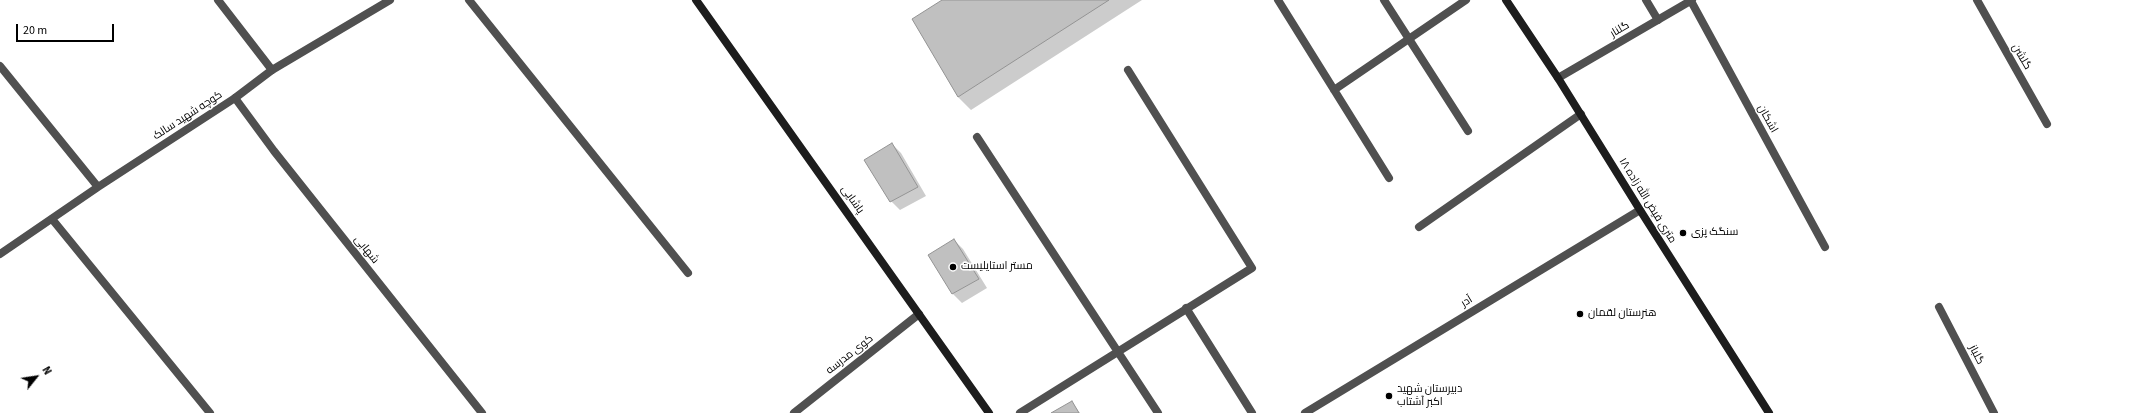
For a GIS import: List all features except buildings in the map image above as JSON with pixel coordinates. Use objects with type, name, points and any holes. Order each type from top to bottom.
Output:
[{"type":"main road","name":"پاشایی","points":[[696,0],[989,413]]},
{"type":"main road","name":"۱۸ متری فیض الله زاده","points":[[1506,0],[1581,114],[1769,413]]},
{"type":"street","points":[[218,0],[272,70]]},
{"type":"street","name":"کوچه شهید سالک","points":[[0,254],[98,187],[235,98],[272,70],[390,0]]},
{"type":"street","points":[[469,0],[688,273]]},
{"type":"street","points":[[1278,0],[1389,178]]},
{"type":"street","points":[[1384,0],[1408,40],[1468,131]]},
{"type":"street","points":[[1334,90],[1466,0]]},
{"type":"street","points":[[1646,0],[1658,20]]},
{"type":"street","name":"گلنار","points":[[1558,78],[1691,0]]},
{"type":"street","name":"اشکان","points":[[1691,0],[1825,247]]},
{"type":"street","name":"گلشن","points":[[1977,0],[2047,124]]},
{"type":"street","points":[[0,66],[98,187]]},
{"type":"street","points":[[1020,413],[1252,268],[1128,70]]},
{"type":"street","name":"شهابی","points":[[235,98],[274,151],[482,413]]},
{"type":"street","points":[[1419,227],[1581,114]]},
{"type":"street","points":[[977,137],[1158,413]]},
{"type":"street","name":"آدر","points":[[1305,413],[1640,210]]},
{"type":"street","points":[[52,219],[210,413]]},
{"type":"street","name":"گلباز","points":[[1939,307],[1994,413]]},
{"type":"street","points":[[1186,308],[1252,413]]},
{"type":"street","name":"کوی مدرسه","points":[[794,413],[919,314]]},
{"type":"place","name":"سنگک پزی","points":[[1683,233]]},
{"type":"place","name":"مستر استایلیست","points":[[953,267]]},
{"type":"place","name":"هنرستان لقمان","points":[[1580,314]]},
{"type":"place","name":"دبیرستان شهید اکبر آشتاب","points":[[1389,396]]}]
